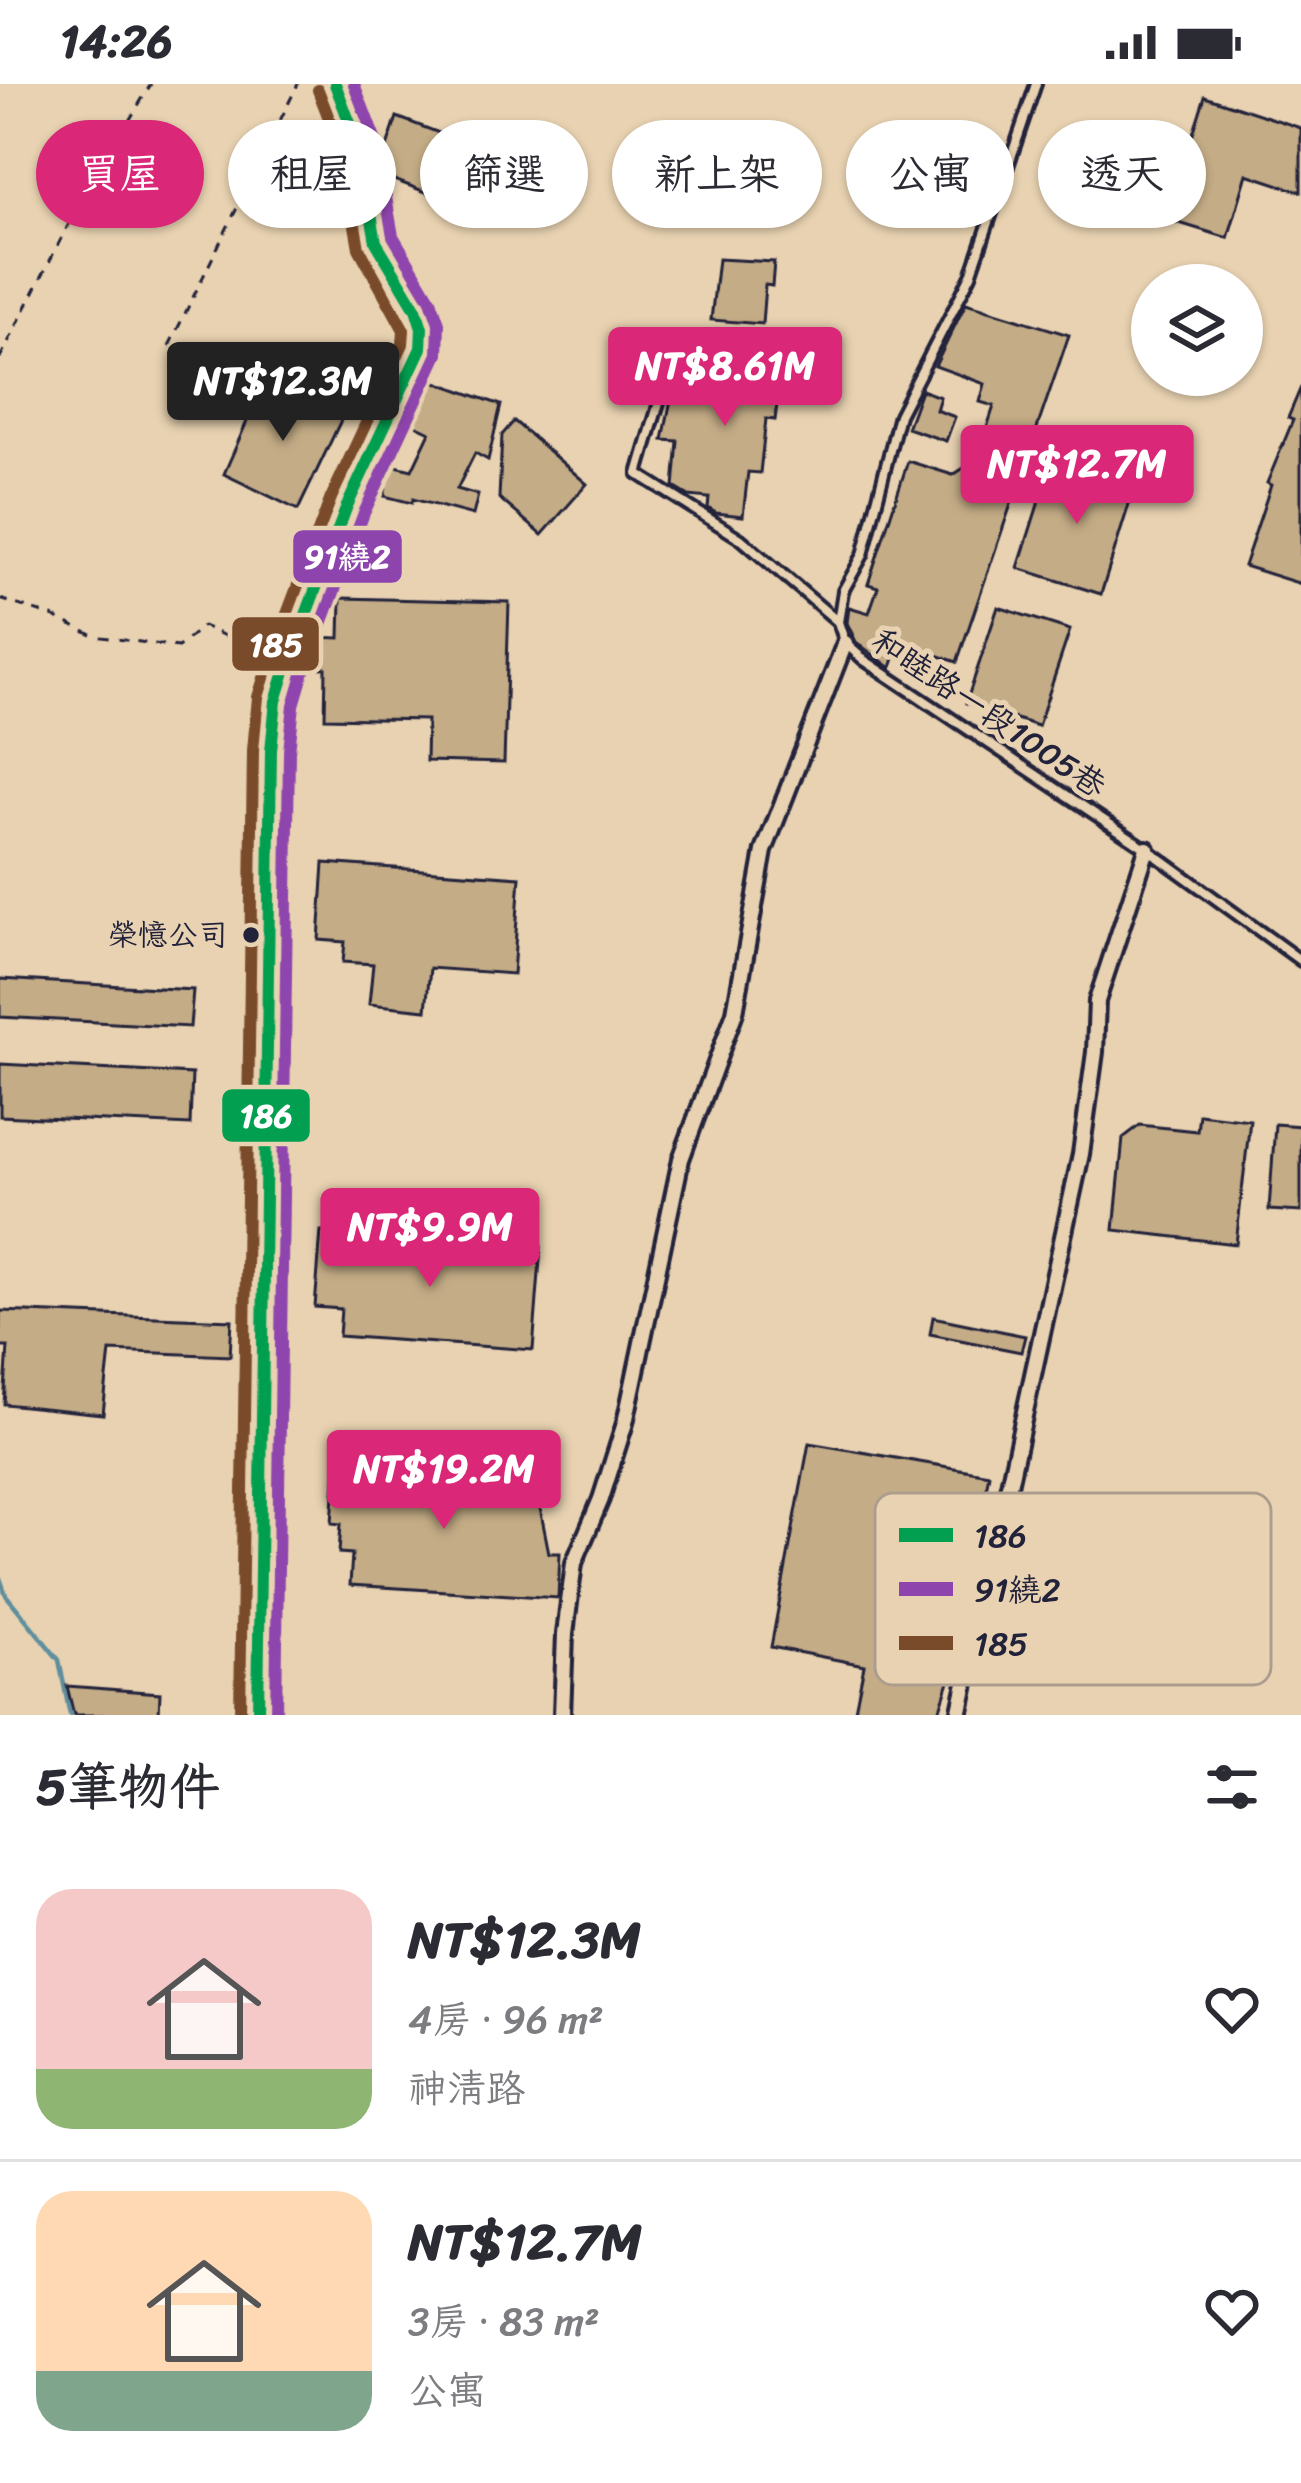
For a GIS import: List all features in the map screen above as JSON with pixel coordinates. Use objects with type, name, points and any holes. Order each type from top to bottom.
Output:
[{"type":"street","points":[[258,1715],[271,750],[276,701],[347,506],[421,348],[422,328],[416,309],[376,242],[359,147],[335,84]]},
{"type":"street","points":[[562,1715],[574,1563],[626,1423],[681,1159],[735,1012],[764,851],[845,643]]},
{"type":"street","points":[[1007,1493],[1081,1154],[1097,1001],[1147,849]]},
{"type":"street","points":[[959,1715],[966,1685]]},
{"type":"lane","name":"和睦路一段1005巷","points":[[1036,84],[971,275],[899,415],[862,555],[843,591],[838,622],[845,643],[864,660],[1147,849],[1301,961]]},
{"type":"lane","points":[[660,400],[638,474],[741,539],[838,622]]},
{"type":"path","points":[[0,358],[78,206],[151,84]]},
{"type":"path","points":[[169,346],[298,84]]},
{"type":"path","points":[[0,599],[94,635],[178,647],[203,626],[287,665]]},
{"type":"building","points":[[1205,96],[1301,128],[1301,192],[1247,174],[1228,238],[1195,228],[1206,228],[1206,120],[1197,120]]},
{"type":"building","points":[[396,120],[420,126],[420,190],[396,181]]},
{"type":"building","points":[[718,259],[774,262],[772,286],[765,285],[762,324],[711,320]]},
{"type":"building","points":[[966,303],[1069,335],[957,662],[899,642],[891,668],[856,642],[847,623],[849,607],[869,613],[878,587],[868,584],[908,461],[953,475],[973,462],[984,437],[994,406],[980,402],[985,384],[935,366]]},
{"type":"building","points":[[705,349],[794,356],[792,381],[780,380],[775,420],[766,419],[760,473],[748,472],[743,516],[716,513],[708,508],[709,498],[689,496],[674,487],[678,441],[663,440],[674,384],[745,392],[747,368],[704,365]]},
{"type":"building","points":[[422,377],[501,405],[488,460],[475,453],[457,489],[478,495],[473,515],[384,496],[392,465],[412,470],[430,432],[403,419]]},
{"type":"building","points":[[266,378],[343,416],[298,510],[224,474]]},
{"type":"building","points":[[1301,387],[1301,584],[1244,566]]},
{"type":"building","points":[[921,390],[940,397],[936,410],[955,417],[946,441],[907,428]]},
{"type":"building","points":[[514,421],[587,484],[542,535],[499,498],[502,435]]},
{"type":"building","points":[[1052,460],[1135,485],[1101,594],[1018,568]]},
{"type":"building","points":[[341,598],[509,602],[504,763],[426,761],[427,720],[325,718],[326,668],[305,667],[306,653],[312,637],[340,638]]},
{"type":"building","points":[[998,607],[1070,630],[1038,726],[966,703]]},
{"type":"building","points":[[324,863],[520,877],[513,974],[430,968],[426,1010],[369,1004],[373,964],[343,962],[345,942],[319,940]]},
{"type":"building","points":[[0,979],[193,990],[190,1027],[0,1017]]},
{"type":"building","points":[[0,1064],[192,1074],[190,1125],[0,1116]]},
{"type":"building","points":[[1199,1114],[1250,1120],[1236,1244],[1114,1230],[1123,1138],[1140,1125],[1197,1131]]},
{"type":"building","points":[[1275,1124],[1301,1126],[1301,1212],[1269,1210]]},
{"type":"building","points":[[321,1231],[541,1247],[533,1350],[339,1336],[341,1309],[315,1307]]},
{"type":"building","points":[[0,1311],[232,1320],[230,1356],[110,1351],[103,1414],[4,1404],[8,1347],[0,1347]]},
{"type":"building","points":[[933,1317],[1025,1336],[1021,1352],[930,1334]]},
{"type":"building","points":[[809,1443],[989,1474],[985,1493],[875,1493],[875,1685],[948,1685],[938,1715],[854,1715],[864,1665],[771,1647]]},
{"type":"building","points":[[336,1465],[534,1478],[549,1553],[560,1553],[558,1598],[350,1585],[352,1554],[339,1553],[341,1524],[332,1523]]},
{"type":"building","points":[[67,1686],[160,1693],[159,1715],[74,1715]]},
{"type":"waterway","points":[[0,1578],[6,1595],[59,1660],[70,1715]]},
{"type":"transit line","name":"186","points":[[258,1715],[271,750],[276,701],[347,506],[421,348],[422,328],[416,309],[376,242],[359,147],[335,84]]},
{"type":"transit line","name":"91繞2","points":[[276,1715],[289,751],[294,705],[364,513],[438,354],[439,323],[431,300],[393,236],[376,142],[354,84]]},
{"type":"transit line","name":"185","points":[[240,1715],[253,750],[258,697],[331,498],[403,344],[404,330],[359,248],[342,152],[318,90]]},
{"type":"place","name":"榮憶公司","points":[[251,935]]}]
